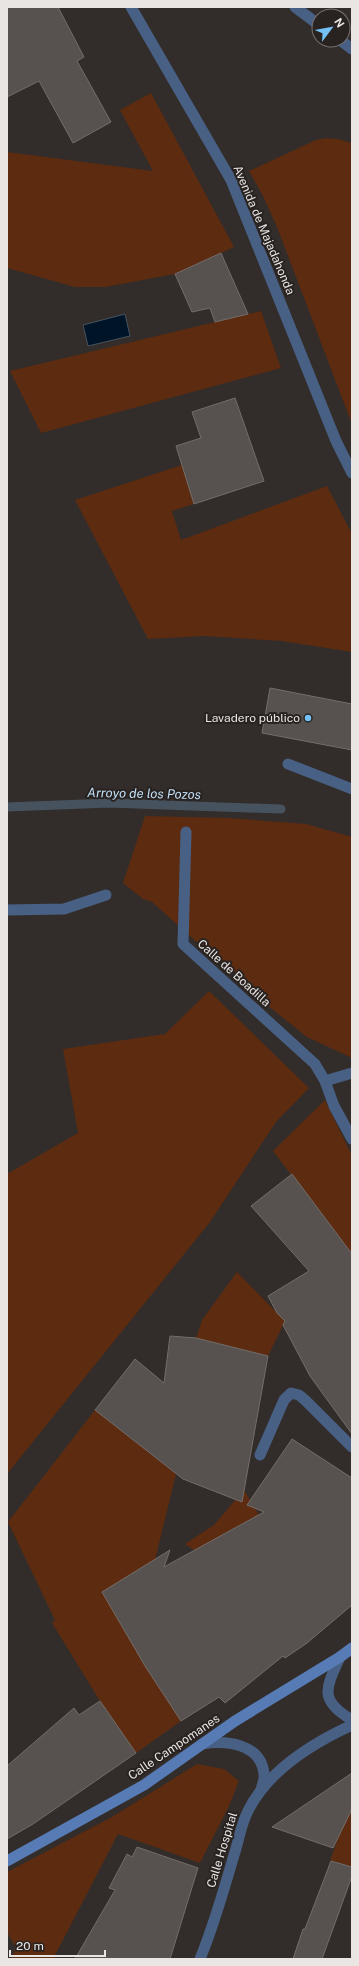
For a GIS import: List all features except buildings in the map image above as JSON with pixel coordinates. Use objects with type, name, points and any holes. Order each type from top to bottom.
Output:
[{"type":"main road","name":"Calle Campomanes","points":[[7,1861],[144,1785],[235,1721],[340,1657],[352,1648]]},
{"type":"street","name":"Avenida de Majadahonda","points":[[131,7],[231,180],[336,441],[352,473]]},
{"type":"street","points":[[294,7],[311,19]]},
{"type":"street","points":[[288,764],[352,789]]},
{"type":"street","name":"Calle de Boadilla","points":[[186,832],[183,944],[315,1064],[325,1081],[334,1106],[352,1139]]},
{"type":"street","points":[[7,910],[64,909],[106,896]]},
{"type":"street","points":[[325,1081],[352,1073]]},
{"type":"street","points":[[260,1456],[284,1400],[291,1393],[299,1395],[305,1400],[352,1447]]},
{"type":"street","points":[[340,1657],[328,1684],[328,1696],[337,1711],[352,1720]]},
{"type":"street","name":"Calle Hospital","points":[[200,1959],[210,1934],[248,1811],[261,1790],[290,1762],[308,1749],[352,1725]]},
{"type":"street","points":[[202,1744],[217,1742],[228,1743],[243,1746],[251,1751],[260,1761],[264,1774],[261,1790]]},
{"type":"shaded area","points":[[151,93],[234,247],[175,274],[105,287],[75,287],[7,268],[7,152],[153,171],[120,110]]},
{"type":"shaded area","points":[[326,138],[338,139],[352,143],[352,424],[277,227],[263,196],[249,171],[316,140]]},
{"type":"shaded area","points":[[261,311],[281,368],[41,433],[10,371]]},
{"type":"shaded area","points":[[182,465],[194,504],[172,511],[181,540],[327,486],[352,534],[352,652],[282,641],[204,636],[148,639],[75,500]]},
{"type":"shaded area","points":[[145,816],[229,818],[306,824],[352,837],[352,1058],[307,1037],[262,1001],[223,960],[220,963],[152,902],[143,899],[123,883]]},
{"type":"shaded area","points":[[209,991],[309,1088],[276,1122],[210,1222],[7,1474],[7,1174],[78,1133],[63,1049],[165,1034]]},
{"type":"shaded area","points":[[325,1100],[352,1156],[352,1254],[273,1151]]},
{"type":"shaded area","points":[[237,1272],[285,1321],[268,1356],[196,1338],[202,1320]]},
{"type":"shaded area","points":[[95,1410],[176,1474],[155,1560],[102,1592],[181,1721],[136,1753],[100,1701],[52,1623],[55,1620],[8,1522]]},
{"type":"shaded area","points":[[244,1490],[259,1515],[221,1535],[235,1555],[197,1552],[185,1544],[214,1525]]},
{"type":"shaded area","points":[[197,1764],[224,1769],[239,1781],[229,1806],[200,1863],[118,1834],[53,1959],[11,1959],[16,1948],[7,1932],[7,1872],[112,1817]]},
{"type":"shaded area","points":[[346,1783],[352,1796],[352,1867],[330,1860],[340,1834],[332,1786]]},
{"type":"water","points":[[125,314],[130,336],[88,346],[83,325]]},
{"type":"waterway","name":"Arroyo de los Pozos","points":[[7,807],[109,803],[281,809]]},
{"type":"place","name":"Lavadero público","points":[[308,718]]}]
